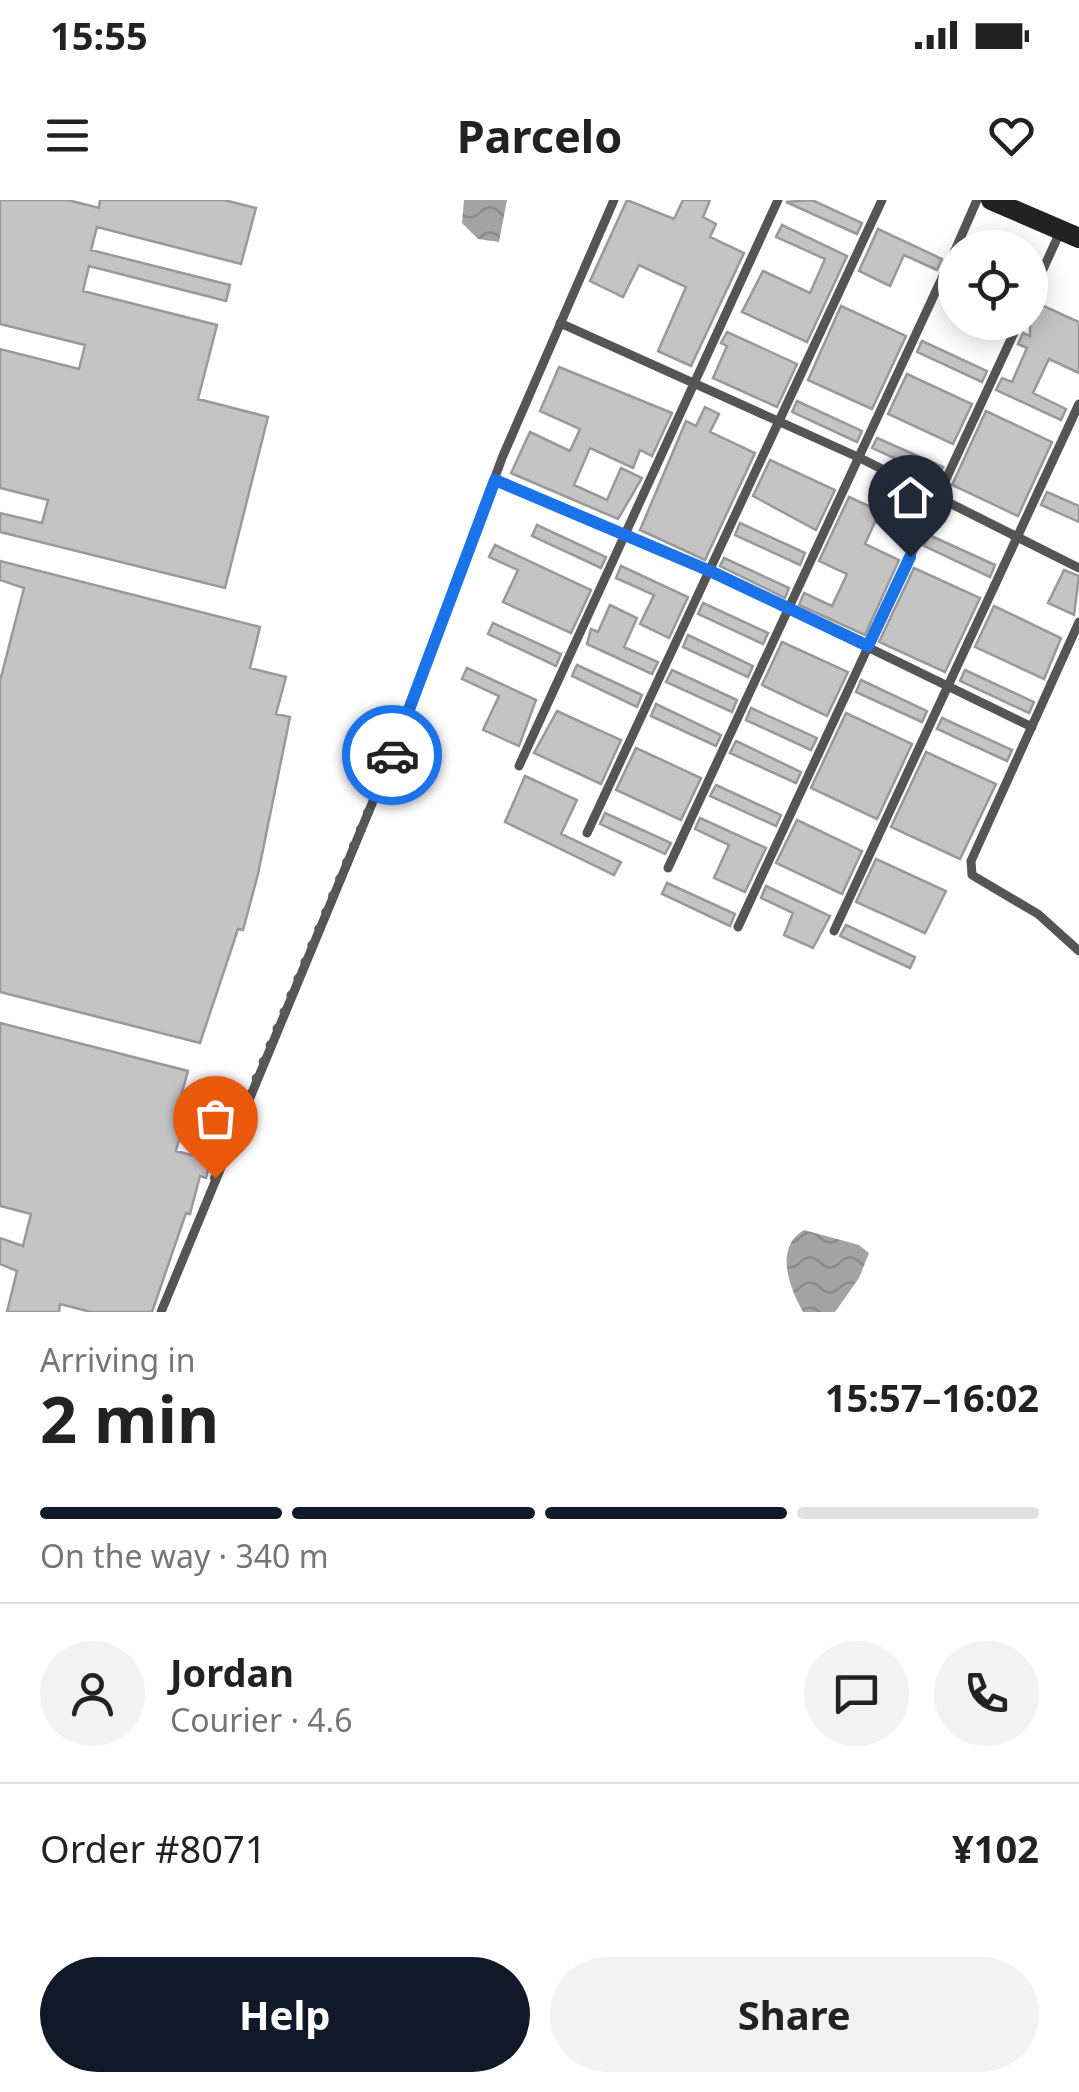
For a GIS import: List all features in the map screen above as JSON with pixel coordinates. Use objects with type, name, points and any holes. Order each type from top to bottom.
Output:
[{"type":"street","points":[[991,200],[1070,234]]},
{"type":"lane","points":[[161,1312],[403,729],[495,480],[614,200]]},
{"type":"lane","points":[[519,766],[778,200]]},
{"type":"lane","points":[[587,833],[882,200]]},
{"type":"lane","points":[[964,230],[977,200]]},
{"type":"lane","points":[[1048,269],[1070,234]]},
{"type":"lane","points":[[668,868],[938,288]]},
{"type":"lane","points":[[560,324],[860,458],[1079,568]]},
{"type":"lane","points":[[738,927],[1011,340]]},
{"type":"lane","points":[[834,931],[1079,404]]},
{"type":"lane","points":[[495,480],[710,571],[1032,727]]},
{"type":"lane","points":[[1079,622],[972,861],[972,875],[1038,914],[1079,951]]},
{"type":"water","points":[[464,200],[507,200],[499,242],[478,239],[462,223]]},
{"type":"water","points":[[804,1230],[859,1245],[869,1253],[859,1278],[835,1312],[803,1312],[793,1291],[787,1257],[789,1246]]},
{"type":"building","points":[[0,200],[68,200],[99,208],[100,200],[224,200],[256,208],[241,264],[97,227],[91,250],[230,285],[226,301],[89,266],[83,291],[217,325],[198,399],[268,417],[225,588],[0,532],[0,513],[42,523],[48,500],[0,488],[0,349],[79,369],[85,345],[0,324]]},
{"type":"building","points":[[627,200],[674,219],[683,200],[710,200],[703,217],[716,224],[710,237],[744,253],[691,366],[658,351],[686,287],[639,265],[623,297],[590,281]]},
{"type":"building","points":[[812,200],[862,223],[857,234],[786,202]]},
{"type":"building","points":[[782,225],[847,256],[807,342],[742,312],[763,271],[810,293],[825,259],[776,237]]},
{"type":"building","points":[[878,229],[938,257],[937,270],[904,255],[890,286],[859,271]]},
{"type":"building","points":[[841,306],[906,336],[872,409],[808,380]]},
{"type":"building","points":[[1048,308],[1079,322],[1079,373],[1049,359],[1033,393],[1066,409],[1061,420],[996,390],[1002,378],[1012,382],[1027,348],[1018,344],[1020,340],[1048,340]]},
{"type":"building","points":[[727,332],[797,364],[777,407],[713,378],[727,346],[721,343]]},
{"type":"building","points":[[922,341],[987,371],[982,382],[917,352]]},
{"type":"building","points":[[559,367],[672,413],[652,456],[640,450],[633,468],[590,448],[574,485],[607,500],[621,468],[642,478],[618,519],[511,473],[530,432],[570,451],[580,429],[540,411]]},
{"type":"building","points":[[907,374],[972,404],[953,444],[888,414]]},
{"type":"building","points":[[797,401],[862,431],[857,442],[792,412]]},
{"type":"building","points":[[705,407],[719,414],[710,432],[755,453],[705,560],[640,530],[686,421],[696,426]]},
{"type":"building","points":[[986,411],[1052,442],[1018,516],[952,485]]},
{"type":"building","points":[[877,438],[943,467],[937,478],[872,448]]},
{"type":"building","points":[[770,460],[835,490],[816,530],[753,496]]},
{"type":"building","points":[[1047,492],[1079,506],[1079,522],[1041,505]]},
{"type":"building","points":[[849,497],[915,527],[910,538],[875,522],[865,544],[899,560],[865,635],[799,605],[804,593],[832,606],[847,574],[819,561]]},
{"type":"building","points":[[740,523],[805,553],[800,565],[735,535]]},
{"type":"building","points":[[537,525],[606,557],[601,568],[532,536]]},
{"type":"building","points":[[929,535],[995,565],[990,577],[924,546]]},
{"type":"building","points":[[495,545],[591,590],[571,633],[503,602],[518,570],[489,557]]},
{"type":"building","points":[[724,558],[789,588],[785,598],[720,566]]},
{"type":"building","points":[[0,561],[260,627],[250,668],[286,677],[276,714],[290,717],[258,874],[243,930],[238,929],[200,1043],[0,992],[0,681],[24,588],[0,580]]},
{"type":"building","points":[[621,566],[688,597],[669,638],[640,624],[654,595],[616,578]]},
{"type":"building","points":[[914,568],[980,598],[945,672],[879,642]]},
{"type":"building","points":[[1064,570],[1079,576],[1074,615],[1048,603]]},
{"type":"building","points":[[703,603],[768,633],[763,644],[698,614]]},
{"type":"building","points":[[610,605],[637,618],[624,647],[658,662],[652,674],[587,644],[591,629],[598,632]]},
{"type":"building","points":[[994,606],[1061,638],[1044,679],[975,647]]},
{"type":"building","points":[[493,623],[561,654],[556,666],[488,634]]},
{"type":"building","points":[[688,635],[753,666],[748,677],[683,647]]},
{"type":"building","points":[[782,642],[848,672],[827,716],[762,685]]},
{"type":"building","points":[[577,665],[642,695],[637,707],[572,676]]},
{"type":"building","points":[[467,668],[536,700],[519,746],[483,730],[499,696],[462,679]]},
{"type":"building","points":[[672,670],[737,700],[732,712],[666,682]]},
{"type":"building","points":[[965,670],[1034,702],[1029,713],[960,681]]},
{"type":"building","points":[[861,680],[927,711],[922,722],[856,692]]},
{"type":"building","points":[[656,704],[721,735],[716,746],[651,716]]},
{"type":"building","points":[[751,708],[817,738],[811,750],[746,720]]},
{"type":"building","points":[[557,711],[621,740],[601,784],[534,753]]},
{"type":"building","points":[[846,713],[912,744],[877,819],[811,788]]},
{"type":"building","points":[[942,718],[1012,750],[1007,761],[937,729]]},
{"type":"building","points":[[736,741],[801,772],[796,783],[730,753]]},
{"type":"building","points":[[636,748],[701,778],[681,820],[616,790]]},
{"type":"building","points":[[926,752],[996,784],[960,859],[891,827]]},
{"type":"building","points":[[525,776],[577,800],[561,834],[621,862],[614,875],[505,822]]},
{"type":"building","points":[[716,785],[781,815],[776,826],[710,796]]},
{"type":"building","points":[[605,813],[671,843],[665,854],[600,824]]},
{"type":"building","points":[[700,818],[766,848],[745,892],[714,878],[729,845],[695,829]]},
{"type":"building","points":[[797,820],[862,851],[842,894],[776,863]]},
{"type":"building","points":[[876,859],[946,891],[925,933],[856,902]]},
{"type":"building","points":[[667,883],[735,914],[730,926],[662,894]]},
{"type":"building","points":[[766,886],[830,916],[813,948],[784,935],[793,913],[761,898]]},
{"type":"building","points":[[846,925],[915,957],[910,968],[840,936]]},
{"type":"building","points":[[0,1023],[188,1071],[178,1107],[187,1109],[176,1151],[211,1160],[206,1178],[200,1176],[190,1214],[186,1213],[152,1312],[91,1312],[60,1304],[59,1312],[7,1312],[17,1271],[0,1264],[0,1238],[23,1246],[31,1214],[0,1206]]},
{"type":"way so far","points":[[215,1178],[392,755]]},
{"type":"route","points":[[392,755],[495,480],[710,571],[868,646],[910,557]]}]
